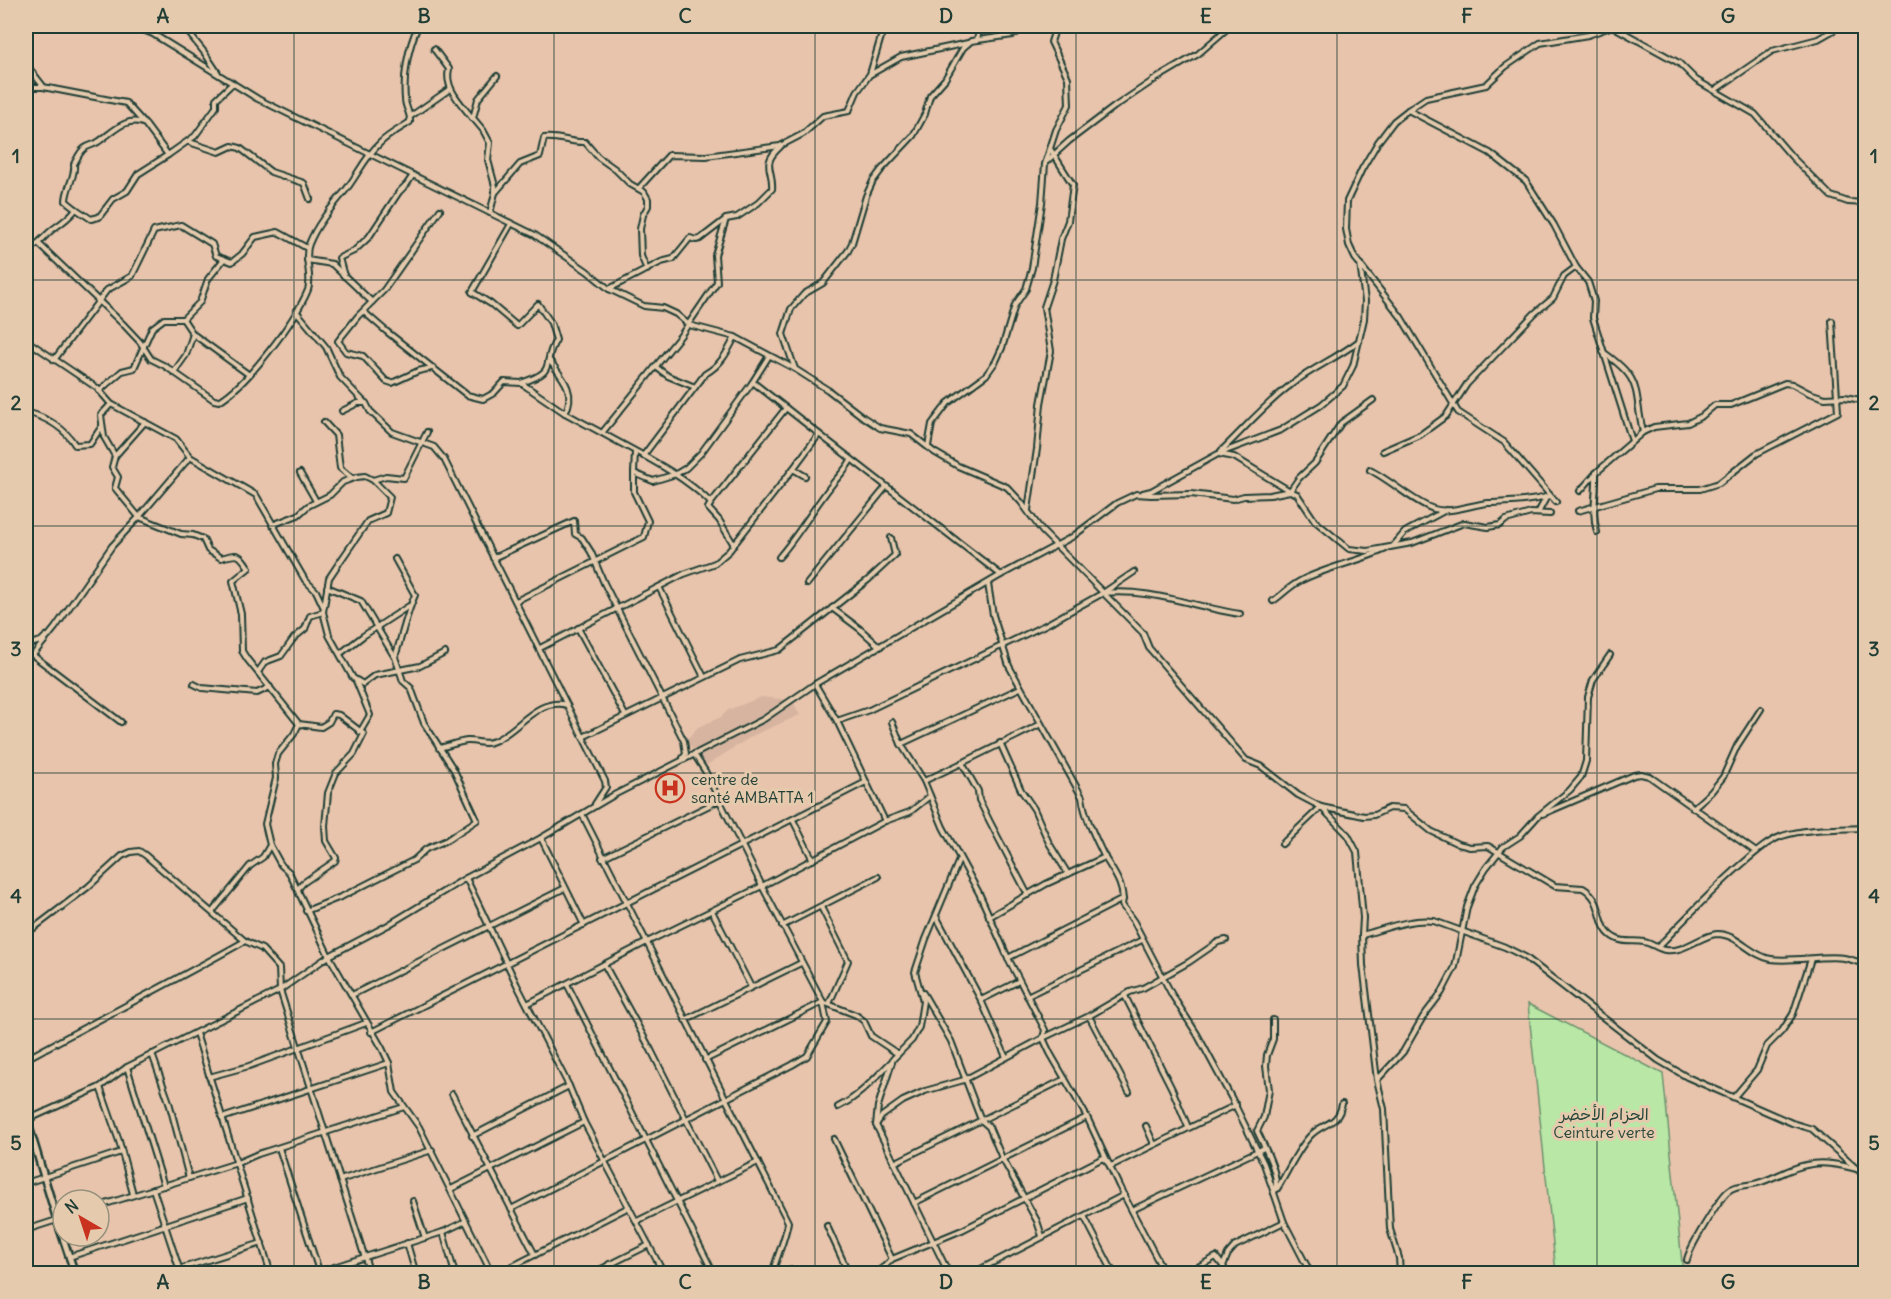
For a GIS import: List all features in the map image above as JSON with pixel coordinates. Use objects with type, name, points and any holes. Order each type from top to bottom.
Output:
[{"type":"street","points":[[133,26],[153,34],[258,99],[535,236],[587,271],[609,289],[644,306],[663,308],[676,314],[689,325],[735,337],[795,369],[880,428],[911,434],[958,466],[1006,487],[1028,511],[1042,531],[1058,544],[1143,633],[1149,648],[1246,760],[1261,766],[1298,795],[1321,807],[1364,816],[1374,815],[1389,808],[1404,808],[1431,831],[1458,844],[1470,847],[1488,846],[1555,886],[1580,886],[1588,891],[1601,910],[1603,925],[1612,936],[1629,942],[1644,942],[1664,950],[1681,948],[1716,934],[1727,935],[1770,959],[1841,957],[1866,965]]},
{"type":"street","points":[[183,26],[219,75]]},
{"type":"street","points":[[39,244],[124,325],[151,359],[219,401],[249,374],[281,336],[297,311],[309,288],[307,248],[326,213],[345,191],[370,154],[389,134],[410,122],[411,116],[405,102],[405,76],[410,45],[418,26]]},
{"type":"street","points":[[639,188],[669,155],[706,156],[780,146],[803,135],[823,116],[849,111],[857,92],[870,74],[881,37],[881,26]]},
{"type":"street","points":[[977,40],[980,26]]},
{"type":"street","points":[[870,74],[901,57],[977,40],[1013,35],[1028,26]]},
{"type":"street","points":[[928,446],[932,424],[948,403],[986,375],[1002,348],[1015,305],[1026,289],[1032,268],[1042,203],[1045,164],[1056,130],[1069,105],[1066,72],[1051,42],[1056,26]]},
{"type":"street","points":[[1045,164],[1069,141],[1114,107],[1198,54],[1229,26],[1239,28],[1247,26]]},
{"type":"street","points":[[1556,502],[1548,496],[1504,442],[1464,418],[1401,317],[1360,264],[1349,245],[1347,201],[1362,169],[1394,121],[1426,98],[1486,84],[1505,67],[1539,43],[1588,35],[1612,26],[1680,63],[1696,80],[1755,114],[1792,157],[1831,196],[1848,202],[1866,203]]},
{"type":"street","points":[[1715,90],[1772,51],[1818,39],[1841,26]]},
{"type":"street","points":[[795,369],[783,334],[791,309],[804,294],[823,283],[848,251],[873,181],[914,136],[930,96],[943,82],[968,43]]},
{"type":"street","points":[[434,50],[449,69],[447,74],[450,89],[483,130],[490,143],[488,160],[495,186],[490,213]]},
{"type":"street","points":[[26,69],[29,68],[43,87]]},
{"type":"street","points":[[472,118],[478,99],[497,76]]},
{"type":"street","points":[[145,124],[128,122],[91,146],[84,148],[74,164],[75,170],[66,192],[66,201],[91,219],[99,217],[113,199],[127,190],[138,174],[189,142],[216,107],[216,99],[234,83]]},
{"type":"street","points":[[26,87],[43,87],[126,103],[168,155]]},
{"type":"street","points":[[411,116],[450,89]]},
{"type":"street","points":[[1408,110],[1490,153],[1526,181],[1554,225],[1576,267],[1588,282],[1594,301],[1593,318],[1632,441]]},
{"type":"street","points":[[495,193],[520,164],[540,156],[543,138],[552,137],[585,142],[598,158],[615,169],[630,184],[639,188],[648,199],[648,206],[640,229],[641,256],[647,270]]},
{"type":"street","points":[[189,142],[219,152],[232,146],[240,148],[271,172],[304,183],[310,199]]},
{"type":"street","points":[[609,289],[673,259],[690,238],[700,239],[726,219],[737,217],[758,203],[771,191],[773,184],[768,165],[772,154],[780,146]]},
{"type":"street","points":[[1028,511],[1041,404],[1051,351],[1044,307],[1068,221],[1073,190],[1073,185],[1051,150]]},
{"type":"street","points":[[344,276],[339,258],[354,251],[369,237],[413,175]]},
{"type":"street","points":[[26,251],[39,244],[65,222],[75,209]]},
{"type":"street","points":[[432,368],[418,371],[392,383],[386,381],[363,356],[346,352],[338,341],[393,278],[440,210]]},
{"type":"street","points":[[602,433],[689,325],[717,282],[715,255],[726,219]]},
{"type":"street","points":[[364,312],[466,394],[483,399],[494,393],[504,382],[521,383],[545,372],[552,346],[556,340],[551,323],[538,304],[517,326],[472,292],[511,224]]},
{"type":"street","points":[[54,360],[107,290],[132,276],[154,231],[181,225],[212,244],[216,256],[232,262],[242,254],[255,237],[278,232],[307,248]]},
{"type":"street","points":[[99,391],[122,371],[134,368],[152,328],[164,319],[183,319],[200,302],[208,279],[224,259]]},
{"type":"street","points":[[307,260],[332,264],[372,302]]},
{"type":"street","points":[[51,1194],[26,1118],[100,1087],[127,1067],[280,990],[329,956],[388,925],[466,878],[593,807],[764,719],[815,684],[1001,575],[1072,537],[1117,503],[1136,494],[1151,491],[1218,454],[1281,430],[1321,405],[1343,386],[1353,366],[1364,319],[1365,301],[1360,264]]},
{"type":"street","points":[[1383,451],[1420,435],[1434,426],[1454,405],[1467,384],[1535,313],[1554,298],[1564,276],[1576,267]]},
{"type":"street","points":[[297,311],[326,347],[340,377],[366,403],[369,411],[392,432],[434,447],[444,459],[605,781],[606,787],[593,807]]},
{"type":"street","points":[[183,319],[193,334],[249,374]]},
{"type":"street","points":[[1578,511],[1655,489],[1700,489],[1719,483],[1756,454],[1838,412],[1832,321]]},
{"type":"street","points":[[174,372],[186,356],[193,334]]},
{"type":"street","points":[[644,456],[705,374],[714,370],[724,358],[735,337]]},
{"type":"street","points":[[26,340],[99,391],[111,404],[176,439],[190,457],[256,495],[305,580],[316,591],[329,635],[353,678],[363,684],[375,675],[420,666],[445,653]]},
{"type":"street","points":[[1218,454],[1290,385],[1338,357],[1360,340]]},
{"type":"street","points":[[1603,352],[1622,366],[1633,380],[1638,395],[1643,432]]},
{"type":"street","points":[[634,473],[653,481],[676,474],[699,457],[769,356]]},
{"type":"street","points":[[549,359],[570,390],[571,400],[565,413]]},
{"type":"street","points":[[656,367],[668,376],[695,387]]},
{"type":"street","points":[[521,383],[565,413],[676,474],[695,487],[711,503]]},
{"type":"street","points":[[752,383],[1001,575]]},
{"type":"street","points":[[1580,491],[1596,473],[1643,432],[1654,427],[1688,423],[1702,416],[1715,405],[1731,405],[1785,383],[1818,396],[1866,401]]},
{"type":"street","points":[[1136,494],[1191,494],[1233,499],[1290,491],[1320,456],[1341,423],[1373,400]]},
{"type":"street","points":[[342,411],[358,403],[366,403]]},
{"type":"street","points":[[111,404],[101,415],[104,437],[114,456]]},
{"type":"street","points":[[734,545],[719,520],[708,508],[786,408]]},
{"type":"street","points":[[26,412],[39,418],[45,418],[69,434],[75,445],[90,444],[102,426]]},
{"type":"street","points":[[145,422],[114,456],[112,467],[118,477],[115,488],[139,517],[181,534],[203,539],[208,550],[221,558],[235,554],[241,556],[249,568],[233,581],[240,614],[242,651],[299,724],[321,727],[329,722],[333,714],[339,715],[364,734],[354,754],[336,773],[328,793],[326,841],[336,858],[335,861],[303,883],[298,889],[299,894]]},
{"type":"street","points":[[324,422],[336,435],[340,468],[351,478]]},
{"type":"street","points":[[373,480],[386,476],[404,477],[428,432]]},
{"type":"street","points":[[540,648],[684,574],[715,563],[734,545],[819,434]]},
{"type":"street","points":[[516,601],[639,542],[644,537],[648,529],[648,521],[634,492],[635,452]]},
{"type":"street","points":[[1218,454],[1234,457],[1297,494],[1315,521],[1349,549],[1368,551],[1412,543],[1464,523],[1488,527],[1500,525],[1506,520],[1531,513],[1550,514]]},
{"type":"street","points":[[33,655],[56,628],[112,546],[190,457]]},
{"type":"street","points":[[778,557],[795,539],[835,481],[844,473],[851,460]]},
{"type":"street","points":[[793,469],[805,476]]},
{"type":"street","points":[[1370,470],[1434,509],[1446,510],[1489,503],[1533,501],[1548,496]]},
{"type":"street","points":[[300,473],[316,501]]},
{"type":"street","points":[[1596,473],[1593,516],[1597,532]]},
{"type":"street","points":[[272,525],[298,515],[316,501],[330,495],[343,482],[351,478],[365,476],[373,480],[390,497],[386,513],[368,521],[329,578],[323,609]]},
{"type":"street","points":[[807,584],[886,487]]},
{"type":"street","points":[[1539,513],[1548,496]]},
{"type":"street","points":[[1273,601],[1297,582],[1392,547],[1405,532],[1446,510]]},
{"type":"street","points":[[493,558],[574,521],[575,534],[582,538],[591,552],[684,741],[686,754],[678,762]]},
{"type":"street","points":[[583,737],[740,660],[779,650],[868,580],[895,555],[891,538]]},
{"type":"street","points":[[394,657],[415,595],[395,559]]},
{"type":"street","points":[[837,721],[869,710],[1047,624],[1103,593],[1134,572]]},
{"type":"street","points":[[988,584],[993,615],[1002,646],[1020,688],[1082,797],[1084,810],[1105,857],[1115,873],[1123,898],[1122,905],[1134,922],[1172,995],[1197,1034],[1236,1105],[1264,1164],[1284,1222],[1311,1274]]},
{"type":"street","points":[[306,910],[343,896],[414,860],[426,849],[447,840],[477,820],[454,770],[424,723],[411,688],[403,681],[394,657],[361,601],[327,587]]},
{"type":"street","points":[[659,587],[704,677]]},
{"type":"street","points":[[1103,593],[1119,591],[1150,593],[1204,608],[1240,614]]},
{"type":"street","points":[[341,653],[410,605]]},
{"type":"street","points":[[832,608],[860,628],[880,647]]},
{"type":"street","points":[[258,672],[265,662],[281,656],[294,638],[305,629],[310,616],[323,609]]},
{"type":"street","points":[[26,645],[41,641],[56,628]]},
{"type":"street","points":[[578,628],[625,716]]},
{"type":"street","points":[[26,650],[121,722]]},
{"type":"street","points":[[1377,1080],[1403,1052],[1423,1017],[1442,992],[1455,967],[1461,932],[1475,886],[1497,852],[1520,836],[1538,816],[1570,790],[1581,777],[1586,761],[1588,697],[1593,680],[1610,656]]},
{"type":"street","points":[[356,680],[370,715],[360,732]]},
{"type":"street","points":[[194,684],[202,688],[257,693],[270,687]]},
{"type":"street","points":[[815,684],[837,721],[885,821]]},
{"type":"street","points":[[901,744],[1020,688]]},
{"type":"street","points":[[440,748],[468,741],[484,745],[496,741],[535,711],[558,702],[567,705]]},
{"type":"street","points":[[1693,808],[1712,792],[1723,777],[1737,747],[1761,709]]},
{"type":"street","points":[[892,722],[901,744],[924,781],[943,827],[979,894],[1019,981],[1045,1030],[1043,1038],[1057,1067],[1087,1118],[1165,1274]]},
{"type":"street","points":[[299,724],[294,735],[278,754],[275,764],[276,778],[265,824],[270,845],[281,865],[289,873],[329,956],[388,1063],[394,1092],[432,1150],[492,1274]]},
{"type":"street","points":[[924,781],[1041,724]]},
{"type":"street","points":[[1000,743],[1021,790],[1034,809],[1049,843],[1068,874]]},
{"type":"street","points":[[511,1209],[807,1056],[827,1022],[823,1002],[782,926],[720,800],[694,754]]},
{"type":"street","points":[[962,763],[1028,895]]},
{"type":"street","points":[[1538,816],[1641,774],[1649,776],[1756,852]]},
{"type":"street","points":[[371,1032],[866,782]]},
{"type":"street","points":[[527,1004],[813,860],[885,821],[910,812],[930,796]]},
{"type":"street","points":[[602,858],[720,800]]},
{"type":"street","points":[[1282,844],[1321,807]]},
{"type":"street","points":[[1321,807],[1348,835],[1357,852],[1364,918],[1363,965],[1377,1080],[1384,1109],[1387,1138],[1390,1229],[1399,1258],[1400,1274]]},
{"type":"street","points":[[582,814],[602,858],[788,1222],[785,1239],[776,1257],[772,1274]]},
{"type":"street","points":[[793,820],[813,860]]},
{"type":"street","points":[[1658,947],[1709,894],[1756,852],[1783,836],[1866,828]]},
{"type":"street","points":[[541,838],[584,925]]},
{"type":"street","points":[[213,911],[250,866],[263,857],[270,845]]},
{"type":"street","points":[[26,934],[88,887],[122,856],[139,851],[213,911],[245,941],[262,949],[279,968],[280,990],[370,1274]]},
{"type":"street","points":[[989,917],[1068,874],[1105,857]]},
{"type":"street","points":[[838,1107],[864,1089],[912,1040],[919,1027],[923,1001],[915,972],[960,859]]},
{"type":"street","points":[[466,878],[488,927],[569,1086],[584,1122],[664,1274]]},
{"type":"street","points":[[782,926],[878,878]]},
{"type":"street","points":[[352,995],[566,888]]},
{"type":"street","points":[[1008,958],[1123,898]]},
{"type":"street","points":[[821,907],[848,961],[829,1004]]},
{"type":"street","points":[[712,911],[751,987]]},
{"type":"street","points":[[936,916],[981,1000],[1006,1057]]},
{"type":"street","points":[[1362,935],[1411,921],[1424,920],[1434,921],[1505,947],[1525,957],[1658,1060],[1687,1077],[1792,1123],[1812,1129],[1866,1177]]},
{"type":"street","points":[[1027,996],[1142,940]]},
{"type":"street","points":[[876,1125],[891,1108],[925,1091],[964,1080],[1162,977],[1218,942],[1226,940]]},
{"type":"street","points":[[26,1059],[245,941]]},
{"type":"street","points":[[1734,1097],[1756,1070],[1767,1046],[1782,1031],[1792,1014],[1811,959]]},
{"type":"street","points":[[685,1020],[801,963]]},
{"type":"street","points":[[604,964],[651,1050],[717,1182]]},
{"type":"street","points":[[981,1000],[1019,981]]},
{"type":"street","points":[[567,984],[600,1045],[645,1140],[714,1274]]},
{"type":"street","points":[[918,984],[951,1041],[981,1120],[989,1127],[1002,1158],[1025,1198],[1042,1236]]},
{"type":"street","points":[[1125,996],[1172,1089],[1188,1127]]},
{"type":"street","points":[[705,1060],[823,1002],[856,1015],[864,1021],[871,1036],[898,1054]]},
{"type":"street","points":[[1089,1016],[1129,1092]]},
{"type":"street","points":[[1273,1020],[1273,1039],[1266,1066],[1269,1090],[1264,1117],[1257,1131],[1273,1169],[1275,1191]]},
{"type":"street","points":[[209,1077],[249,1066],[366,1023]]},
{"type":"street","points":[[196,1033],[271,1274]]},
{"type":"street","points":[[152,1054],[169,1102],[189,1178]]},
{"type":"street","points":[[893,1059],[878,1106],[876,1125],[949,1274]]},
{"type":"street","points":[[222,1118],[388,1063]]},
{"type":"street","points":[[127,1067],[164,1186]]},
{"type":"street","points":[[894,1163],[1065,1079]]},
{"type":"street","points":[[472,1136],[569,1086]]},
{"type":"street","points":[[100,1087],[133,1194]]},
{"type":"street","points":[[452,1094],[535,1255]]},
{"type":"street","points":[[1275,1191],[1304,1144],[1311,1135],[1337,1119],[1341,1113],[1342,1104]]},
{"type":"street","points":[[1111,1166],[1236,1105]]},
{"type":"street","points":[[111,1202],[237,1163],[404,1107]]},
{"type":"street","points":[[914,1203],[1087,1118]]},
{"type":"street","points":[[451,1189],[584,1122]]},
{"type":"street","points":[[1146,1126],[1154,1144]]},
{"type":"street","points":[[834,1139],[892,1259]]},
{"type":"street","points":[[279,1148],[319,1271]]},
{"type":"street","points":[[1132,1210],[1264,1148]]},
{"type":"street","points":[[340,1180],[432,1150]]},
{"type":"street","points":[[26,1183],[121,1152]]},
{"type":"street","points":[[874,1274],[892,1259],[962,1230],[1103,1158],[1111,1166]]},
{"type":"street","points":[[637,1221],[758,1161]]},
{"type":"street","points":[[1687,1260],[1714,1210],[1727,1192],[1735,1187],[1757,1183],[1809,1164],[1835,1164],[1858,1169]]},
{"type":"street","points":[[153,1190],[179,1268]]},
{"type":"street","points":[[970,1274],[1124,1195]]},
{"type":"street","points":[[69,1257],[248,1198]]},
{"type":"street","points":[[413,1201],[425,1238]]},
{"type":"street","points":[[497,1274],[629,1207]]},
{"type":"street","points":[[1084,1216],[1114,1274]]},
{"type":"street","points":[[312,1274],[443,1232],[466,1221]]},
{"type":"street","points":[[26,1230],[51,1222]]},
{"type":"street","points":[[1223,1266],[1228,1254],[1235,1246],[1284,1222]]},
{"type":"street","points":[[827,1226],[849,1274]]},
{"type":"street","points":[[443,1232],[455,1274]]},
{"type":"street","points":[[163,1274],[262,1243]]},
{"type":"street","points":[[407,1243],[416,1274]]},
{"type":"street","points":[[591,1274],[649,1245]]},
{"type":"street","points":[[67,1248],[75,1274]]},
{"type":"street","points":[[1185,1274],[1216,1257],[1227,1274]]},
{"type":"street","points":[[609,1264],[614,1274]]},
{"type":"street","points":[[781,1274],[791,1270],[826,1274]]},
{"type":"shaded area","points":[[761,697],[792,700],[800,715],[754,735],[704,767],[686,740],[698,727],[721,717],[728,710]]},
{"type":"green space","name":"الحزام الأخضر Ceinture verte","points":[[1528,1004],[1663,1074],[1683,1273],[1556,1273]]},
{"type":"place","name":"centre de santé AMBATTA 1","points":[[670,788]]}]
